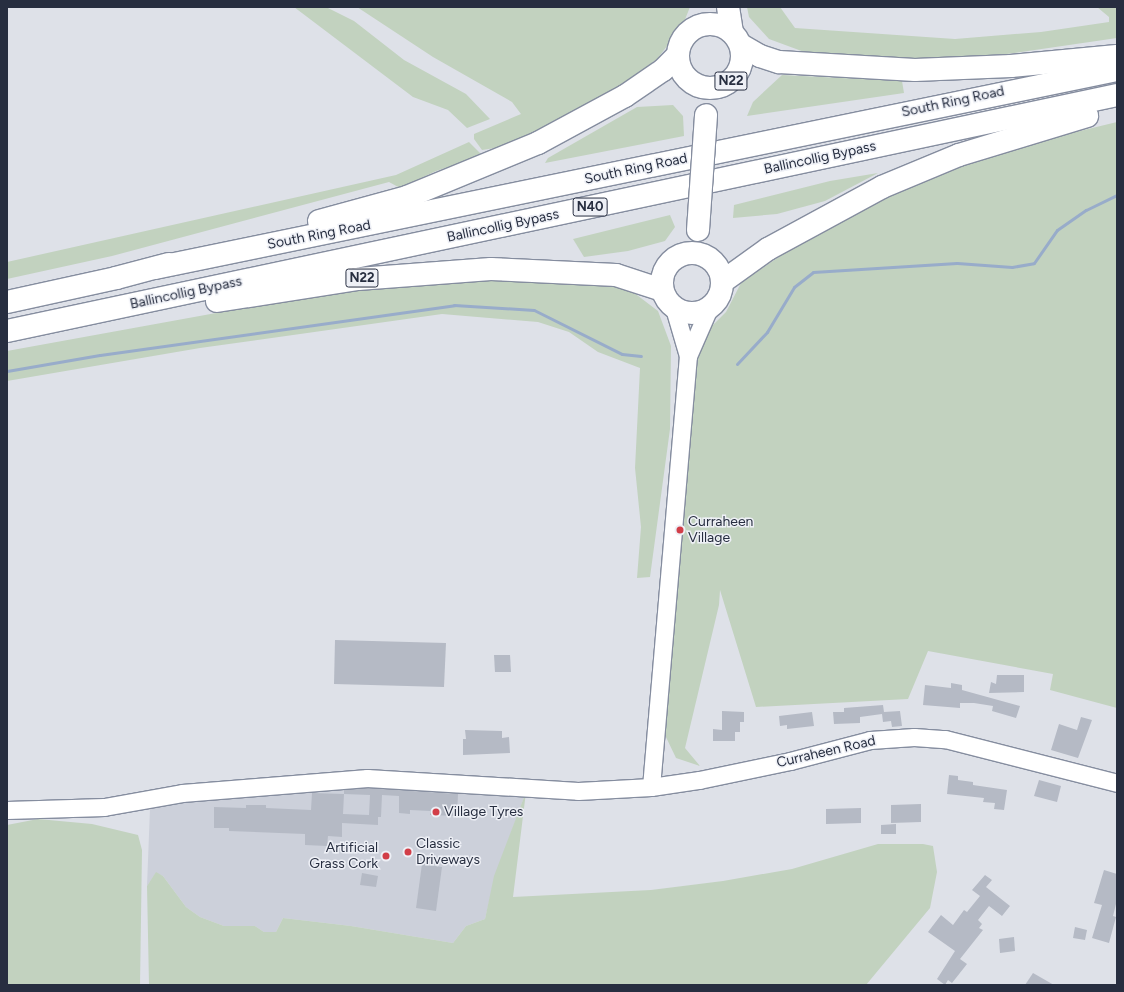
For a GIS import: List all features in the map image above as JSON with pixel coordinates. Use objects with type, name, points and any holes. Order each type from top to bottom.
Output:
[{"type":"highway","points":[[697,27],[705,7]]},
{"type":"highway","name":"N22","points":[[706,115],[714,97],[738,72],[743,54],[736,39],[728,7]]},
{"type":"highway","points":[[155,268],[407,196],[478,170],[579,123],[645,83],[664,70],[678,55],[683,38],[697,27],[715,24],[760,56],[779,62],[878,68],[962,69],[1117,56]]},
{"type":"highway","name":"N22","points":[[678,55],[683,74],[699,86],[707,89],[725,85]]},
{"type":"highway","name":"South Ring Road","points":[[155,268],[1117,70]]},
{"type":"highway","name":"N22","points":[[699,86],[706,115],[698,230],[702,245],[721,274],[722,282]]},
{"type":"highway","name":"Ballincollig Bypass","points":[[7,331],[1117,96]]},
{"type":"highway","points":[[662,290],[674,308],[692,313],[709,308],[718,297],[722,282],[768,249],[888,184],[989,144],[1117,108]]},
{"type":"highway","name":"N22","points":[[63,320],[153,312],[358,278],[452,270],[491,269],[605,274],[626,277],[662,290],[663,272],[668,264],[683,254],[690,246],[698,230]]},
{"type":"highway","points":[[683,254],[703,255],[712,260]]},
{"type":"highway","name":"Ballincollig Bypass","points":[[7,302],[155,268]]},
{"type":"street","points":[[674,308],[688,356]]},
{"type":"street","points":[[651,787],[688,356],[709,308]]},
{"type":"street","name":"Curraheen Road","points":[[7,810],[104,807],[182,793],[367,778],[578,791],[651,787],[698,780],[775,764],[870,740],[914,737],[945,739],[1117,783]]},
{"type":"shaded area","points":[[344,782],[526,792],[495,876],[485,919],[466,926],[453,943],[351,926],[283,918],[276,932],[264,932],[255,926],[224,926],[200,917],[186,907],[163,876],[156,873],[147,886],[150,808],[174,800]]},
{"type":"green space","points":[[294,7],[326,7],[354,21],[404,60],[466,94],[490,119],[467,128],[448,110],[413,97]]},
{"type":"green space","points":[[357,7],[690,7],[682,27],[657,59],[620,87],[556,124],[508,146],[482,150],[474,139],[474,134],[521,114],[512,102],[433,57]]},
{"type":"green space","points":[[747,7],[780,7],[795,28],[955,39],[1041,32],[1109,22],[1109,17],[1097,7],[1117,7],[1117,38],[1007,54],[937,60],[807,53],[769,39],[749,17]]},
{"type":"green space","points":[[782,75],[902,81],[904,93],[747,116],[753,102]]},
{"type":"green space","points":[[673,105],[683,116],[684,136],[545,163],[548,158],[637,107]]},
{"type":"green space","points":[[1117,122],[1117,708],[1050,690],[1053,674],[928,651],[908,699],[756,707],[720,590],[719,605],[685,748],[700,766],[676,758],[665,735],[698,349],[707,331],[726,312],[741,283],[825,225],[977,156]]},
{"type":"green space","points":[[469,142],[481,154],[478,157],[436,171],[400,188],[389,182],[112,256],[7,279],[7,262],[396,175]]},
{"type":"green space","points":[[878,173],[825,201],[777,214],[733,218],[734,205],[830,181]]},
{"type":"green space","points":[[670,215],[675,227],[665,241],[628,251],[584,257],[573,239]]},
{"type":"green space","points":[[471,278],[601,282],[629,289],[658,311],[671,346],[670,429],[650,577],[637,578],[641,527],[635,468],[640,368],[598,352],[569,332],[538,322],[442,314],[200,348],[7,381],[7,351],[348,289]]},
{"type":"green space","points":[[526,792],[513,897],[651,890],[723,881],[792,869],[878,844],[923,844],[933,846],[937,872],[930,908],[866,985],[149,985],[147,886],[156,872],[163,876],[186,907],[200,917],[224,926],[255,926],[264,932],[276,932],[283,918],[351,926],[453,943],[466,926],[485,919],[494,876]]},
{"type":"green space","points":[[38,819],[92,824],[138,835],[142,850],[140,985],[7,985],[7,825]]},
{"type":"building","points":[[335,640],[446,643],[444,687],[334,684]]},
{"type":"building","points":[[494,655],[510,655],[511,672],[495,672]]},
{"type":"building","points":[[997,675],[1024,675],[1024,692],[989,693],[991,682],[996,684]]},
{"type":"building","points":[[951,683],[962,685],[962,690],[1020,706],[1016,718],[992,711],[993,706],[974,703],[960,703],[960,708],[923,705],[925,685],[951,688]]},
{"type":"building","points":[[883,705],[884,712],[900,711],[902,726],[892,727],[891,721],[883,722],[882,714],[860,717],[860,723],[834,724],[833,712],[844,712],[844,708]]},
{"type":"building","points":[[722,711],[744,712],[744,722],[740,722],[740,732],[735,732],[735,741],[713,741],[713,729],[722,730]]},
{"type":"building","points":[[812,712],[814,726],[787,729],[787,725],[780,726],[779,716]]},
{"type":"building","points":[[1081,717],[1092,720],[1078,758],[1051,750],[1059,724],[1077,730]]},
{"type":"building","points":[[465,730],[502,731],[502,738],[509,737],[510,753],[463,755],[463,739],[466,739]]},
{"type":"building","points":[[949,775],[958,776],[958,780],[973,782],[973,785],[1007,790],[1004,810],[994,809],[995,803],[983,802],[984,798],[947,794]]},
{"type":"building","points":[[1039,780],[1061,786],[1057,802],[1034,796]]},
{"type":"building","points":[[367,788],[458,794],[457,816],[430,815],[430,811],[410,810],[410,814],[399,813],[399,796],[382,795],[381,817],[378,817],[378,825],[342,823],[342,837],[328,836],[327,846],[305,845],[305,834],[229,831],[229,828],[214,828],[214,807],[246,808],[246,805],[266,805],[266,808],[311,810],[312,793],[344,794],[344,790]],"holes":[[[344,794],[370,795],[369,815],[343,814]]]},
{"type":"building","points":[[921,804],[921,822],[891,823],[891,805]]},
{"type":"building","points":[[861,808],[861,823],[826,824],[826,809]]},
{"type":"building","points":[[896,824],[896,834],[881,834],[881,825]]},
{"type":"building","points":[[422,864],[442,867],[436,911],[416,908]]},
{"type":"building","points":[[1104,870],[1117,874],[1117,900],[1113,916],[1116,917],[1109,943],[1092,938],[1102,905],[1094,903]]},
{"type":"building","points":[[362,873],[378,876],[376,887],[360,885]]},
{"type":"building","points":[[985,875],[992,880],[986,887],[1010,906],[1002,916],[989,906],[978,920],[982,924],[979,928],[983,930],[960,959],[967,964],[952,983],[948,980],[945,985],[937,979],[955,951],[928,932],[941,915],[953,925],[964,910],[967,912],[980,896],[972,890]]},
{"type":"building","points":[[1075,927],[1087,930],[1085,940],[1073,938]]},
{"type":"building","points":[[1014,937],[1015,951],[1000,953],[999,939]]},
{"type":"building","points":[[1033,973],[1054,985],[1025,985]]},
{"type":"waterway","points":[[737,364],[767,332],[794,287],[813,272],[957,263],[1012,267],[1034,263],[1057,230],[1086,210],[1117,195]]},
{"type":"waterway","points":[[7,371],[100,355],[454,305],[534,310],[622,354],[641,356]]},
{"type":"place","name":"Curraheen Village","points":[[680,530]]},
{"type":"place","name":"Village Tyres","points":[[436,812]]},
{"type":"place","name":"Classic Driveways","points":[[408,852]]},
{"type":"place","name":"Artificial Grass Cork","points":[[386,856]]}]
